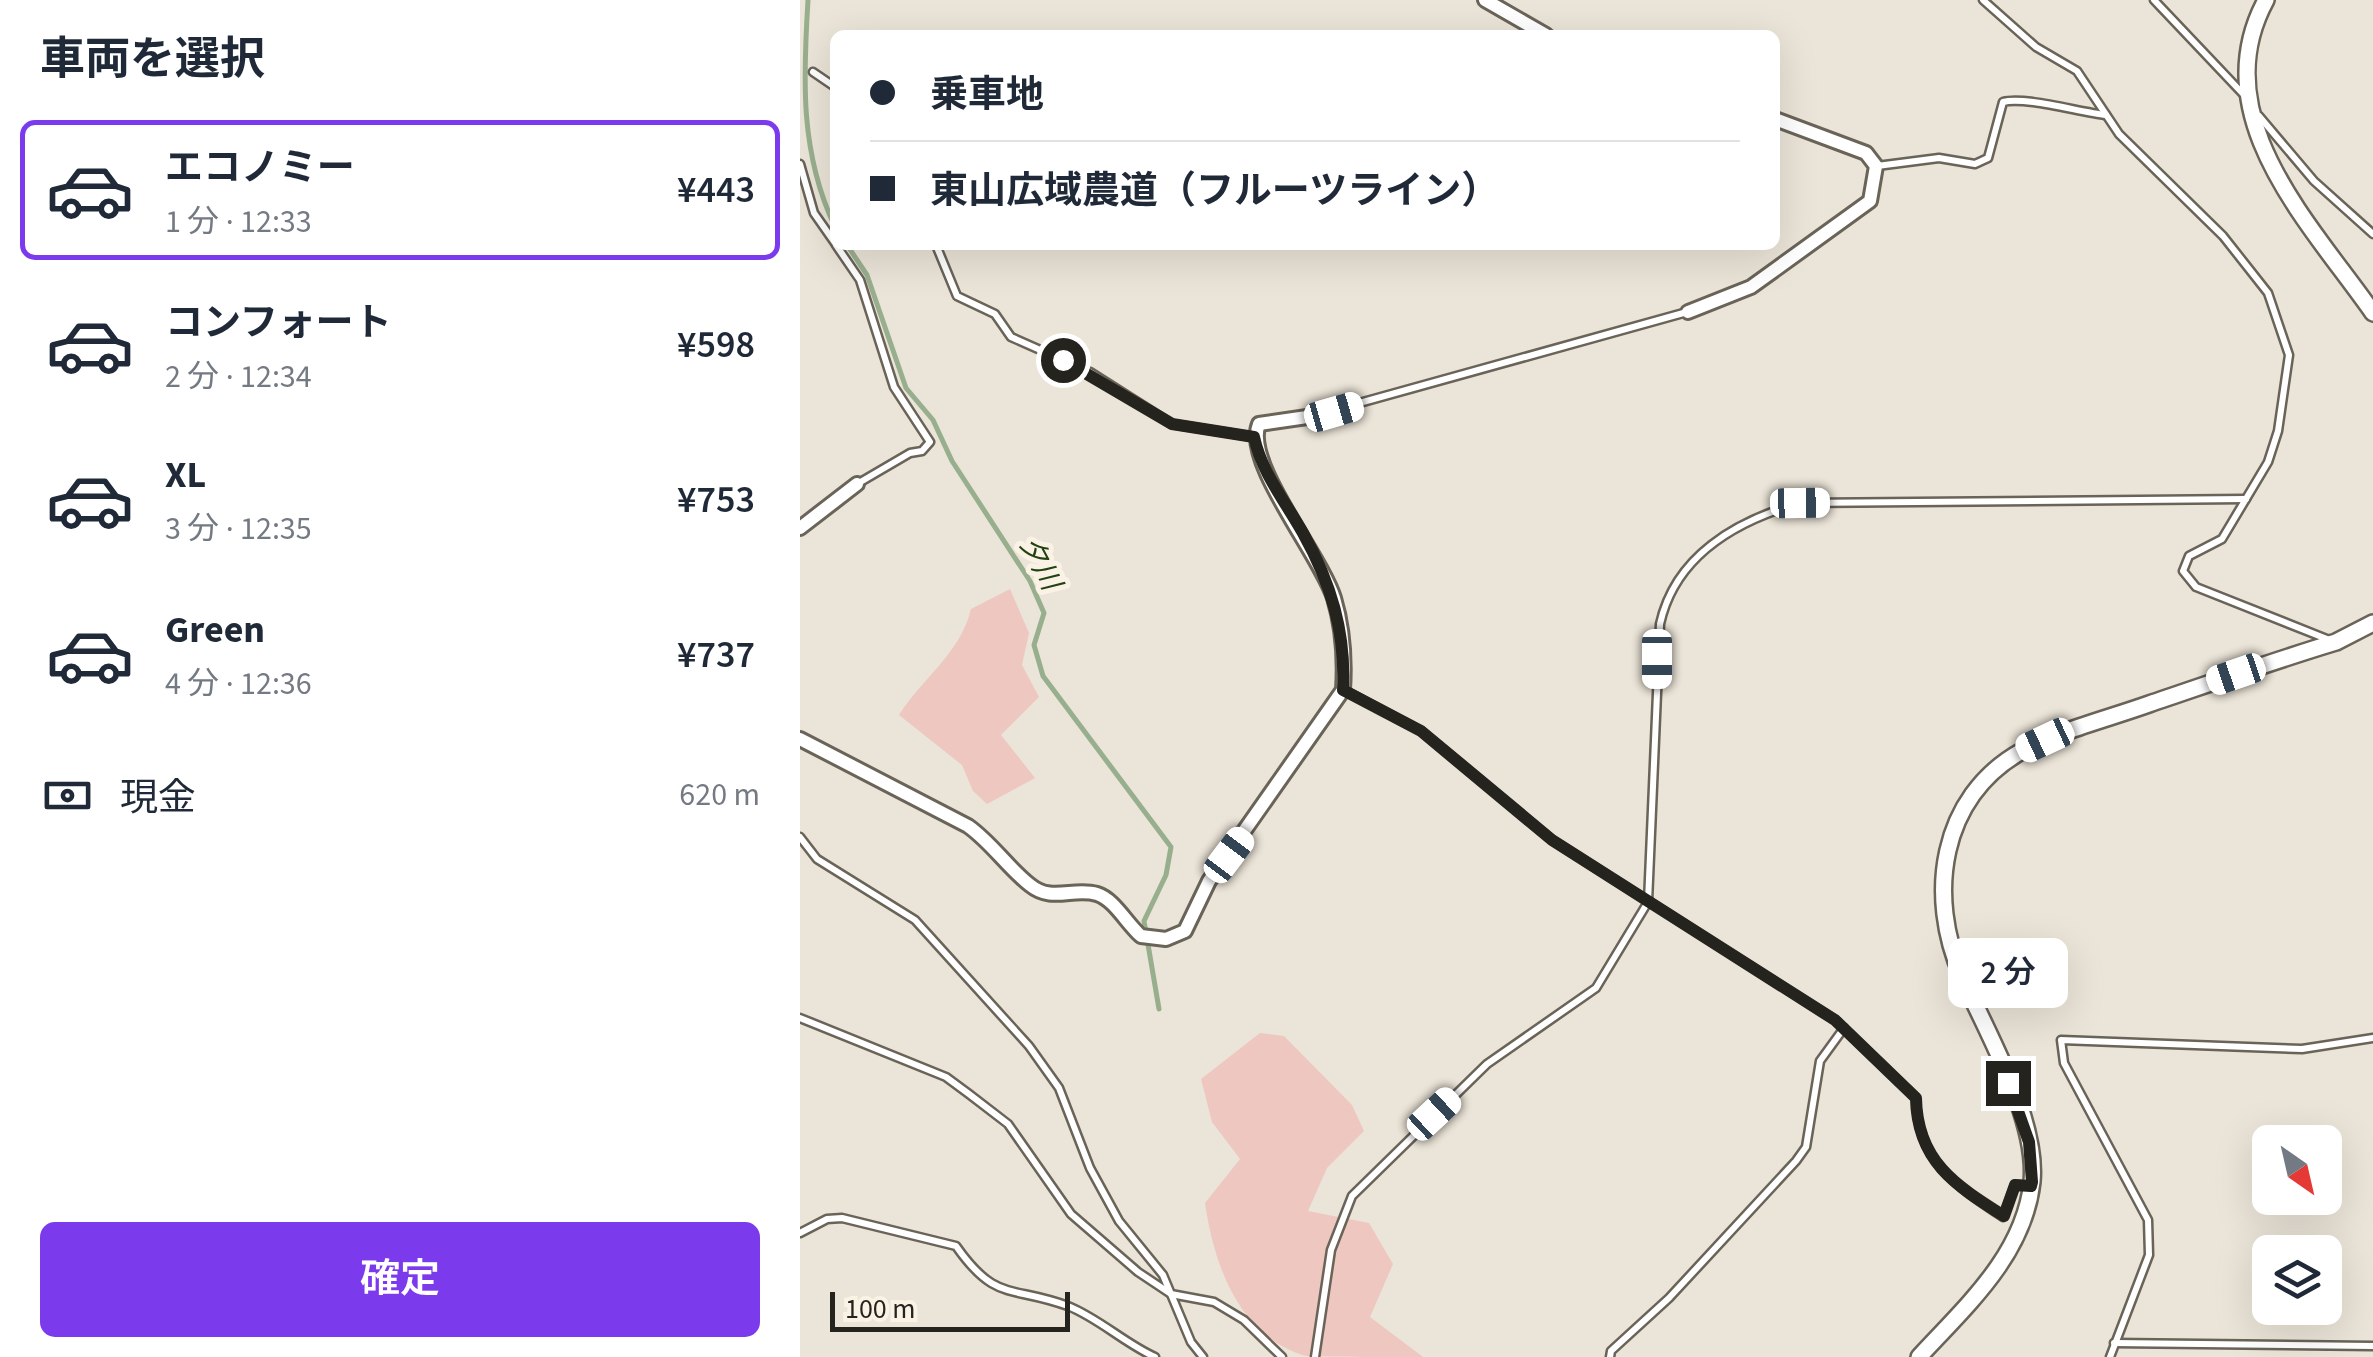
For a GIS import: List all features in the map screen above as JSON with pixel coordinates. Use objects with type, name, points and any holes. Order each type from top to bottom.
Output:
[{"type":"street","points":[[1485,0],[1537,30]]},
{"type":"street","points":[[2266,0],[2249,44],[2247,98],[2263,151],[2373,313]]},
{"type":"street","points":[[1688,312],[1751,287],[1870,201],[1876,166],[1866,153],[1780,122]]},
{"type":"street","points":[[800,738],[968,826],[991,842],[1031,886],[1054,896],[1093,892],[1107,898],[1141,936],[1166,939],[1186,931],[1209,881],[1343,690],[1345,654],[1334,597],[1305,536],[1259,461],[1254,437],[1259,424],[1308,417]]},
{"type":"street","points":[[800,528],[857,484]]},
{"type":"street","points":[[1919,1357],[2001,1264],[2016,1236],[2031,1186],[2022,1114],[1945,931],[1940,900],[1943,868],[1960,816],[1996,769],[2032,746],[2336,642],[2373,623]]},
{"type":"lane","points":[[1983,0],[2036,47],[2078,70],[2119,134],[2223,236],[2268,293],[2289,356],[2278,431],[2268,462],[2222,539],[2190,556],[2182,572],[2196,588],[2336,642]]},
{"type":"lane","points":[[2154,0],[2247,98],[2314,181],[2373,234]]},
{"type":"lane","points":[[813,72],[830,84]]},
{"type":"lane","points":[[1876,166],[1939,158],[1975,164],[1988,158],[2003,102],[2020,98],[2043,107],[2106,115]]},
{"type":"lane","points":[[800,164],[814,213],[830,236]]},
{"type":"lane","points":[[840,250],[860,280],[894,386],[930,442],[922,451],[910,453],[857,484]]},
{"type":"lane","points":[[938,250],[957,296],[995,314],[1011,337],[1090,372],[1172,424],[1254,437]]},
{"type":"lane","points":[[1308,417],[1688,312]]},
{"type":"lane","points":[[1315,1357],[1331,1250],[1352,1196],[1486,1064],[1596,988],[1648,902],[1657,764],[1657,659],[1665,598],[1690,560],[1764,514],[1800,503],[2246,500]]},
{"type":"lane","points":[[1343,690],[1421,731],[1552,840],[1844,1028],[1916,1098],[1916,1120],[1931,1160],[1942,1172],[2004,1216],[2015,1185],[2031,1186]]},
{"type":"lane","points":[[800,836],[818,859],[915,920],[1030,1046],[1059,1088],[1090,1168],[1119,1221],[1164,1276],[1191,1342],[1204,1357]]},
{"type":"lane","points":[[800,1018],[946,1078],[969,1094],[1008,1124],[1070,1214],[1138,1272],[1171,1294],[1214,1302],[1244,1320],[1282,1357]]},
{"type":"lane","points":[[1610,1357],[1611,1351],[1669,1298],[1806,1147],[1820,1062],[1844,1028]]},
{"type":"lane","points":[[2110,1357],[2149,1256],[2148,1220],[2064,1063],[2061,1040],[2302,1049],[2373,1038]]},
{"type":"lane","points":[[800,1233],[827,1219],[842,1218],[956,1246],[976,1276],[995,1288],[1067,1306],[1156,1357]]},
{"type":"lane","points":[[2114,1343],[2373,1346]]},
{"type":"shaded area","points":[[1010,589],[1029,633],[1022,665],[1039,697],[1001,735],[1035,778],[987,804],[973,791],[962,765],[899,715],[950,652],[971,609]]},
{"type":"shaded area","points":[[1260,1033],[1284,1036],[1352,1105],[1364,1131],[1327,1168],[1308,1211],[1369,1223],[1393,1264],[1370,1317],[1423,1357],[1306,1356],[1263,1333],[1234,1296],[1215,1250],[1205,1203],[1240,1159],[1212,1122],[1201,1079]]},
{"type":"waterway","name":"夕川","points":[[808,0],[806,116],[815,172],[830,214]]},
{"type":"waterway","name":"夕川","points":[[850,250],[867,275],[906,388],[933,420],[952,461],[1030,581],[1044,613],[1034,645],[1043,676],[1171,847],[1166,875],[1144,921],[1159,1009]]},
{"type":"route","points":[[1063,360],[1090,372],[1172,424],[1254,437],[1259,461],[1305,536],[1334,597],[1345,654],[1343,690],[1421,731],[1552,840],[1835,1020],[1872,1050],[1890,1075],[1916,1098],[1916,1120],[1931,1160],[1979,1201],[2004,1216],[2015,1185],[2031,1186],[2032,1182],[2029,1142],[2008,1083]]}]
